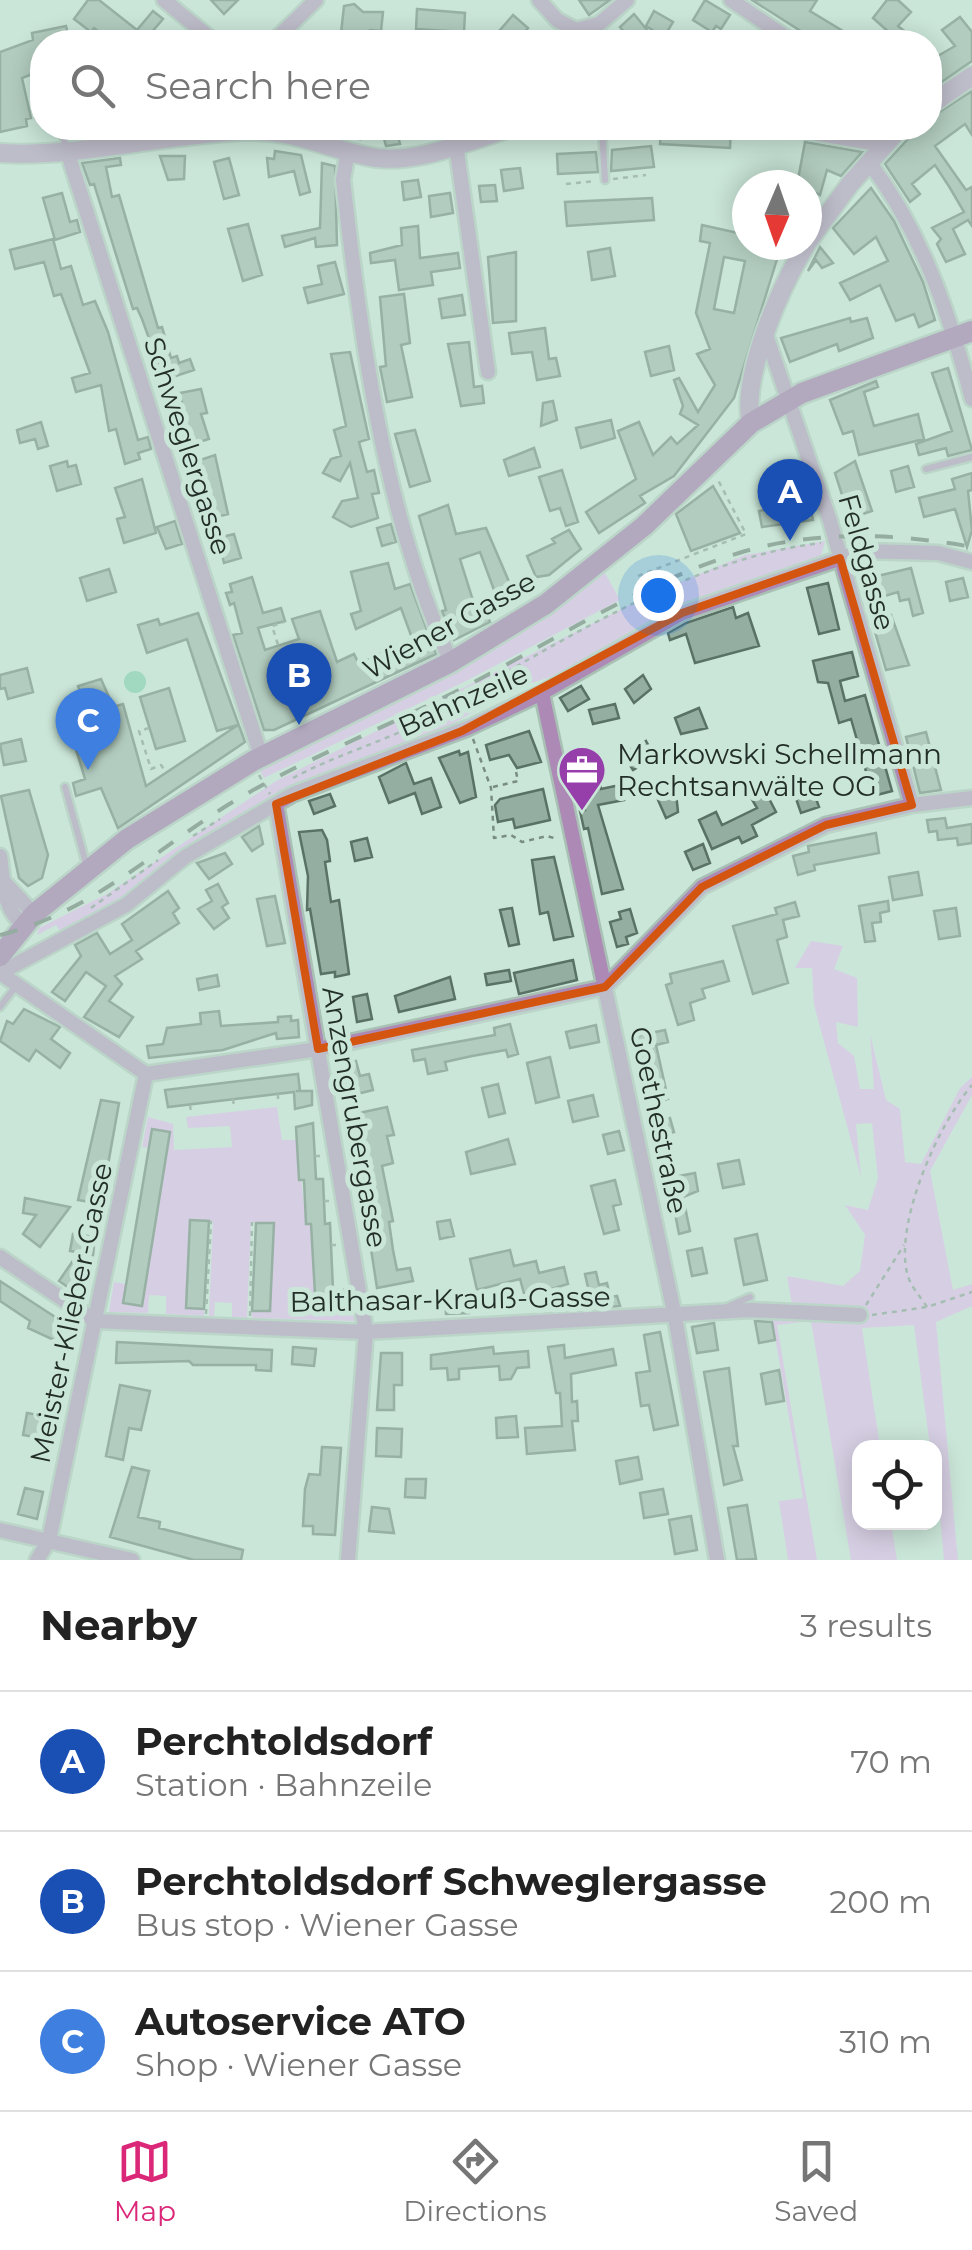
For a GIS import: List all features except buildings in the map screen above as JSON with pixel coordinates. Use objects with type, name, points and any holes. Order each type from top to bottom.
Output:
[{"type":"main road","name":"Wiener Gasse","points":[[0,956],[29,920],[87,868],[261,756],[451,662],[588,572],[751,423],[790,399],[964,334]]},
{"type":"street","points":[[164,0],[200,30]]},
{"type":"street","points":[[285,30],[316,0]]},
{"type":"street","points":[[539,0],[557,20],[576,30],[599,24],[627,0]]},
{"type":"street","points":[[731,0],[775,30]]},
{"type":"street","points":[[942,97],[972,76]]},
{"type":"street","points":[[0,153],[67,151],[151,140]]},
{"type":"street","points":[[317,140],[390,158],[470,140]]},
{"type":"street","points":[[866,140],[872,141],[964,334],[972,399]]},
{"type":"street","points":[[822,223],[888,140]]},
{"type":"street","points":[[456,144],[488,372]]},
{"type":"street","points":[[348,150],[343,180],[372,389],[413,558],[451,662]]},
{"type":"street","name":"Schweglergasse","points":[[67,151],[261,756]]},
{"type":"street","points":[[751,423],[748,406],[766,336],[786,278],[797,260]]},
{"type":"street","name":"Feldgasse","points":[[766,336],[836,542],[912,805]]},
{"type":"street","name":"Bahnzeile","points":[[0,973],[126,906],[185,857],[276,804],[468,728],[542,693],[682,614],[862,551],[893,550],[972,562]]},
{"type":"street","name":"Goethestraße","points":[[542,693],[676,1317],[717,1560]]},
{"type":"street","points":[[0,973],[146,1074],[318,1049],[605,987],[702,887],[826,825],[912,805],[972,798]]},
{"type":"street","name":"Anzengrubergasse","points":[[276,804],[366,1332],[348,1560]]},
{"type":"street","points":[[0,856],[5,883],[29,920]]},
{"type":"street","name":"Meister-Klieber-Gasse","points":[[37,1560],[49,1540],[146,1074]]},
{"type":"street","points":[[0,1257],[95,1321]]},
{"type":"street","name":"Balthasar-Krauß-Gasse","points":[[95,1321],[366,1332],[750,1310],[860,1315]]},
{"type":"street","points":[[0,1530],[132,1560]]},
{"type":"lane","points":[[64,140],[67,151]]},
{"type":"lane","points":[[603,140],[605,180]]},
{"type":"lane","points":[[926,469],[972,456]]},
{"type":"lane","points":[[65,786],[87,868]]},
{"type":"lane","points":[[0,1007],[17,985]]},
{"type":"lane","points":[[712,1313],[750,1297]]},
{"type":"path","points":[[638,576],[746,534],[717,478],[705,488]]},
{"type":"path","points":[[290,780],[432,716],[692,577],[768,552],[836,542]]},
{"type":"path","points":[[281,654],[272,626],[284,622]]},
{"type":"path","points":[[284,666],[291,685],[311,679],[314,687]]},
{"type":"path","points":[[302,672],[305,680]]},
{"type":"path","points":[[131,733],[150,728]]},
{"type":"path","points":[[468,728],[491,788],[494,838],[511,835],[522,842],[547,836],[557,839]]},
{"type":"path","points":[[139,731],[150,768],[161,765],[166,772]]},
{"type":"path","points":[[491,788],[518,780],[515,766]]},
{"type":"path","points":[[261,779],[268,792],[279,786]]},
{"type":"path","points":[[860,1315],[904,1242],[924,1173],[972,1086]]},
{"type":"path","points":[[278,1094],[278,1101]]},
{"type":"path","points":[[233,1100],[234,1107]]},
{"type":"path","points":[[190,1105],[190,1112]]},
{"type":"path","points":[[206,1326],[212,1221]]},
{"type":"path","points":[[249,1327],[252,1222]]},
{"type":"path","points":[[904,1242],[907,1273],[927,1307]]},
{"type":"path","points":[[860,1315],[927,1307],[972,1292]]},
{"type":"highlighted area","points":[[840,558],[912,805],[826,825],[702,887],[605,987],[318,1049],[276,804],[462,731],[682,613]]},
{"type":"shaded area","points":[[825,541],[821,556],[637,628],[556,675],[517,688],[432,735],[281,793],[182,853],[117,902],[61,932],[56,925],[37,935],[39,928],[107,894],[276,781],[654,593],[745,555]]},
{"type":"shaded area","points":[[605,573],[620,600],[468,680],[264,778],[259,769],[479,654]]},
{"type":"shaded area","points":[[135,671],[143,674],[143,690],[135,693],[127,690],[124,682],[127,674]]},
{"type":"shaded area","points":[[811,941],[843,946],[834,969],[857,978],[858,1027],[836,1022],[838,1043],[854,1056],[860,1089],[874,1089],[870,1034],[886,1100],[900,1109],[905,1162],[921,1164],[960,1088],[972,1077],[972,1095],[930,1171],[953,1290],[972,1284],[972,1306],[936,1322],[958,1560],[944,1560],[942,1440],[929,1440],[914,1325],[862,1328],[879,1440],[852,1440],[852,1530],[892,1530],[897,1560],[851,1560],[811,1321],[777,1325],[817,1560],[788,1560],[779,1501],[803,1498],[771,1314],[833,1309],[792,1304],[787,1276],[843,1286],[860,1271],[865,1235],[845,1205],[868,1210],[878,1178],[872,1123],[856,1124],[861,1177],[814,1005],[812,968],[795,968]]},
{"type":"shaded area","points":[[277,1107],[282,1140],[297,1140],[306,1224],[311,1224],[316,1312],[334,1311],[333,1294],[349,1295],[355,1321],[252,1318],[252,1311],[270,1311],[274,1224],[251,1222],[247,1318],[232,1317],[232,1303],[215,1302],[214,1316],[209,1316],[213,1221],[190,1221],[186,1307],[204,1309],[204,1316],[166,1314],[166,1296],[149,1295],[148,1313],[109,1312],[114,1282],[126,1284],[123,1303],[141,1306],[170,1132],[152,1130],[150,1148],[142,1147],[148,1117],[173,1124],[174,1150],[232,1147],[230,1126],[188,1128],[186,1117]]},
{"type":"railway","points":[[0,935],[61,913],[89,898],[223,808],[279,776],[453,693],[629,598],[702,566],[767,546],[826,537],[885,537],[972,547]]},
{"type":"place","name":"Perchtoldsdorf","points":[[790,541]]},
{"type":"place","name":"Perchtoldsdorf Schweglergasse","points":[[299,725]]},
{"type":"place","name":"Autoservice ATO","points":[[88,770]]},
{"type":"place","name":"Markowski Schellmann Rechtsanwälte OG","points":[[582,812]]}]
